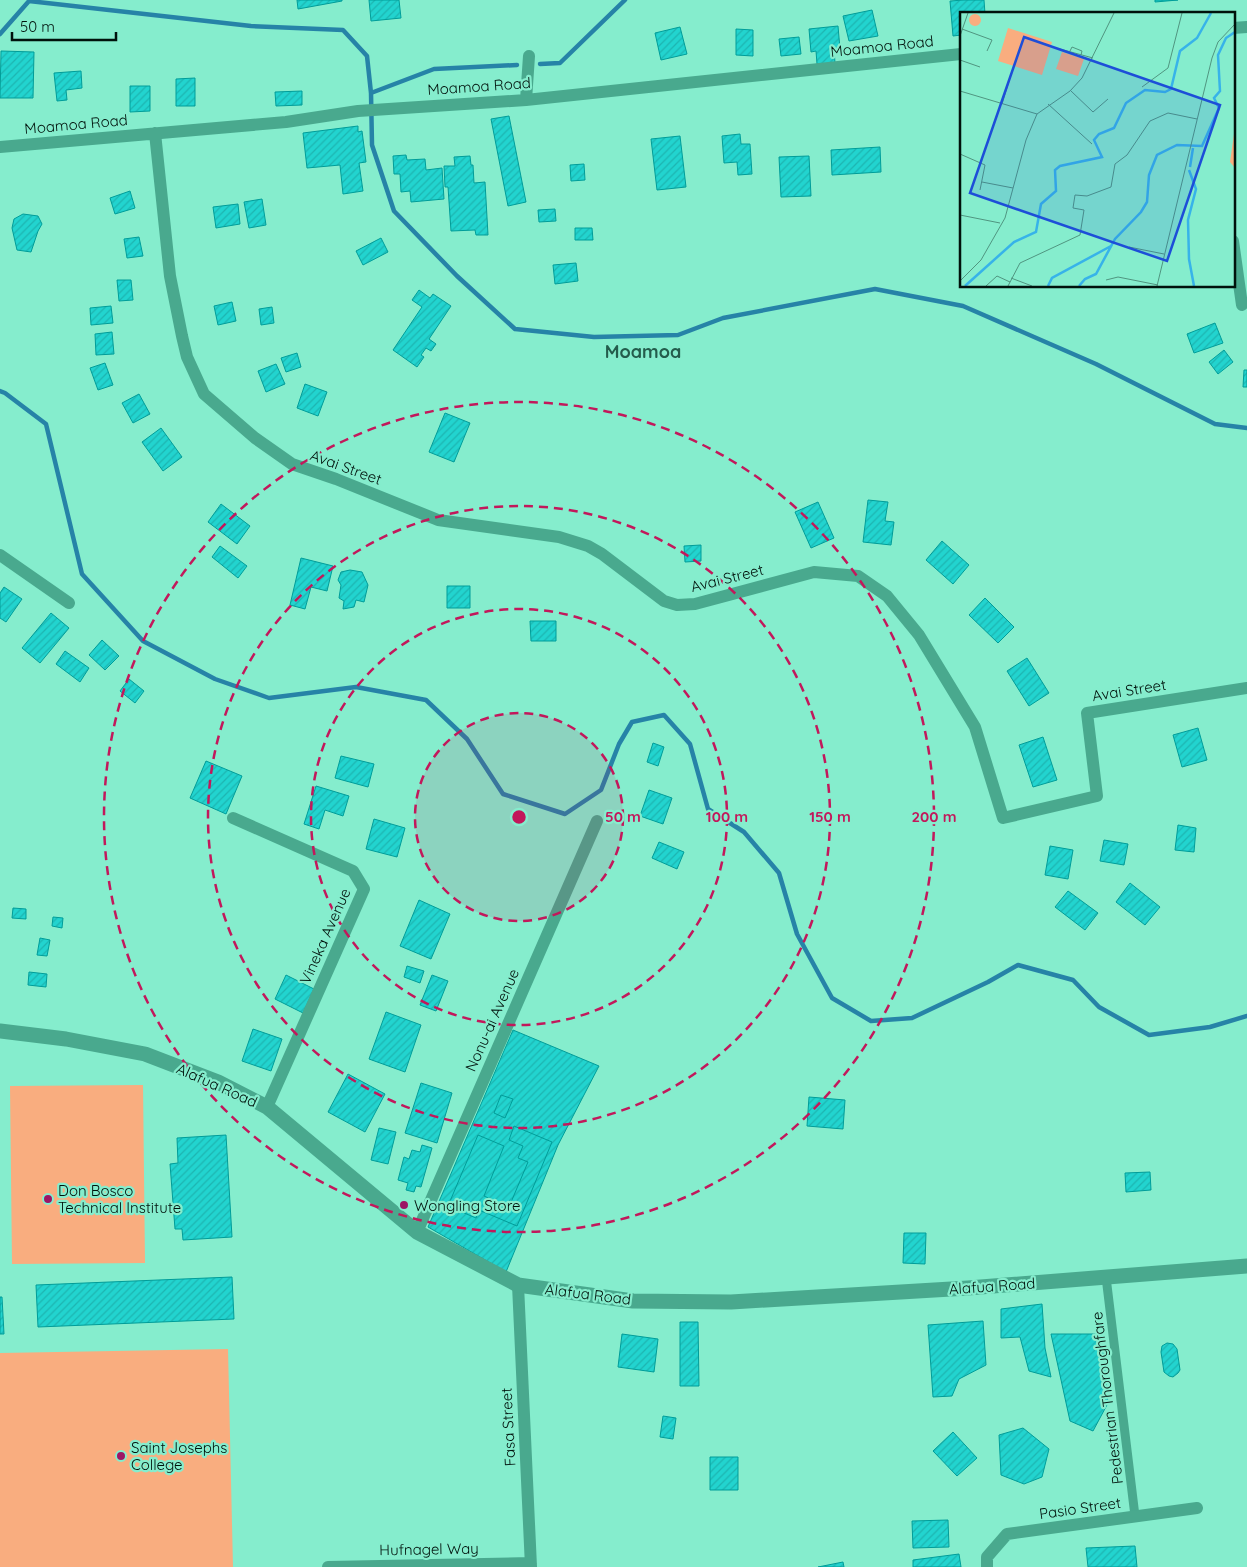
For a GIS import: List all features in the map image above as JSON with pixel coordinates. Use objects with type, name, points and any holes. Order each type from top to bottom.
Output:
[{"type":"street","points":[[1234,28],[1247,27]]},
{"type":"street","name":"Moamoa Road","points":[[0,147],[286,122],[391,108],[526,100],[960,54]]},
{"type":"street","points":[[526,100],[529,56]]},
{"type":"street","name":"Avai Street","points":[[155,133],[170,276],[187,357],[204,394],[255,438],[292,464],[336,479],[438,520],[559,537],[588,546],[602,554],[664,601],[677,605],[695,604],[814,572],[858,576],[887,596],[919,635],[975,727],[1003,818],[1097,796],[1086,713],[1247,688]]},
{"type":"street","points":[[1234,248],[1242,305]]},
{"type":"street","points":[[0,555],[69,603]]},
{"type":"street","name":"Vineka Avenue","points":[[233,818],[353,871],[364,889],[267,1107]]},
{"type":"street","name":"Nonu-ai Avenue","points":[[417,1232],[597,821]]},
{"type":"street","name":"Alafua Road","points":[[0,1031],[66,1039],[145,1054],[218,1082],[267,1107],[417,1232],[518,1286],[633,1301],[731,1302],[968,1288],[1247,1266]]},
{"type":"street","name":"Pedestrian Thoroughfare","points":[[1106,1277],[1136,1516]]},
{"type":"street","name":"Fasa Street","points":[[518,1286],[531,1565]]},
{"type":"street","name":"Pasio Street","points":[[987,1567],[987,1557],[1007,1534],[1197,1508]]},
{"type":"street","name":"Hufnagel Way","points":[[328,1567],[531,1565]]},
{"type":"shaded area","points":[[143,1085],[145,1263],[12,1264],[10,1086]]},
{"type":"shaded area","name":"Saint Josephs College","points":[[228,1349],[233,1567],[0,1567],[0,1353]]},
{"type":"building","points":[[297,0],[342,0],[342,1],[298,9]]},
{"type":"building","points":[[369,0],[399,0],[401,18],[371,21]]},
{"type":"building","points":[[984,0],[985,12],[960,12],[960,35],[953,36],[950,1]]},
{"type":"building","points":[[1155,0],[1178,0],[1155,2]]},
{"type":"building","points":[[872,10],[878,36],[849,41],[843,16]]},
{"type":"building","points":[[838,26],[840,49],[834,49],[835,63],[817,64],[816,51],[811,52],[809,29]]},
{"type":"building","points":[[680,27],[687,54],[661,60],[655,33]]},
{"type":"building","points":[[736,29],[753,30],[753,56],[736,55]]},
{"type":"building","points":[[799,37],[801,54],[781,56],[779,39]]},
{"type":"building","points":[[1,51],[34,52],[33,98],[0,98]]},
{"type":"building","points":[[81,71],[82,88],[66,90],[67,100],[57,101],[54,73]]},
{"type":"building","points":[[195,78],[195,106],[176,106],[176,79]]},
{"type":"building","points":[[130,86],[150,86],[150,111],[130,112]]},
{"type":"building","points":[[302,91],[302,105],[276,106],[275,92]]},
{"type":"building","points":[[509,116],[526,202],[508,206],[491,119]]},
{"type":"building","points":[[358,126],[358,132],[362,131],[366,162],[359,163],[363,191],[343,194],[340,165],[307,168],[303,133]]},
{"type":"building","points":[[740,134],[741,144],[750,144],[752,174],[738,175],[737,162],[724,163],[722,136]]},
{"type":"building","points":[[680,136],[686,187],[657,190],[651,139]]},
{"type":"building","points":[[880,147],[881,172],[832,175],[831,150]]},
{"type":"building","points":[[406,155],[407,160],[425,159],[426,170],[442,168],[444,199],[411,202],[410,191],[401,192],[400,174],[394,174],[393,156]]},
{"type":"building","points":[[470,156],[471,165],[473,165],[474,183],[485,182],[488,235],[476,235],[475,230],[451,231],[448,187],[445,187],[444,166],[455,166],[454,157]]},
{"type":"building","points":[[809,156],[811,196],[781,197],[779,157]]},
{"type":"building","points":[[584,164],[585,180],[571,181],[570,165]]},
{"type":"building","points":[[130,191],[135,208],[115,214],[110,198]]},
{"type":"building","points":[[262,199],[266,225],[249,228],[244,202]]},
{"type":"building","points":[[238,204],[240,224],[216,228],[213,207]]},
{"type":"building","points":[[555,209],[556,221],[539,222],[538,210]]},
{"type":"building","points":[[23,214],[38,216],[42,224],[31,252],[17,250],[12,228],[14,219]]},
{"type":"building","points":[[575,228],[592,228],[593,240],[575,240]]},
{"type":"building","points":[[139,237],[143,256],[127,258],[124,239]]},
{"type":"building","points":[[381,238],[388,252],[363,265],[356,251]]},
{"type":"building","points":[[576,263],[578,281],[555,284],[553,265]]},
{"type":"building","points":[[117,280],[131,280],[133,300],[119,301]]},
{"type":"building","points":[[419,290],[430,298],[433,294],[451,306],[429,339],[436,344],[431,351],[426,348],[421,355],[424,357],[417,367],[393,350],[422,307],[412,300]]},
{"type":"building","points":[[232,302],[236,321],[218,325],[214,306]]},
{"type":"building","points":[[111,306],[113,323],[91,325],[90,308]]},
{"type":"building","points":[[272,307],[274,323],[261,325],[259,309]]},
{"type":"building","points":[[1215,323],[1223,343],[1194,353],[1187,334]]},
{"type":"building","points":[[112,332],[114,354],[96,355],[95,334]]},
{"type":"building","points":[[1224,350],[1233,362],[1218,374],[1209,362]]},
{"type":"building","points":[[297,353],[301,367],[286,372],[281,358]]},
{"type":"building","points":[[105,363],[113,385],[98,390],[90,368]]},
{"type":"building","points":[[276,364],[285,384],[266,392],[258,371]]},
{"type":"building","points":[[1244,370],[1247,370],[1247,387],[1243,387]]},
{"type":"building","points":[[305,384],[327,392],[318,416],[297,408]]},
{"type":"building","points":[[139,394],[150,414],[133,423],[122,403]]},
{"type":"building","points":[[445,413],[470,423],[454,462],[429,452]]},
{"type":"building","points":[[161,428],[182,457],[163,471],[142,442]]},
{"type":"building","points":[[868,500],[888,502],[885,521],[894,522],[891,545],[863,542]]},
{"type":"building","points":[[818,502],[834,538],[811,548],[795,512]]},
{"type":"building","points":[[221,504],[250,526],[237,544],[208,522]]},
{"type":"building","points":[[942,541],[969,565],[953,584],[926,560]]},
{"type":"building","points":[[701,545],[701,561],[685,562],[684,546]]},
{"type":"building","points":[[220,546],[247,566],[238,578],[212,557]]},
{"type":"building","points":[[301,558],[333,566],[327,591],[311,587],[305,609],[290,605]]},
{"type":"building","points":[[350,570],[362,572],[368,585],[364,602],[356,600],[354,607],[343,609],[344,601],[339,598],[341,585],[338,580],[341,572]]},
{"type":"building","points":[[447,586],[470,586],[470,608],[447,608]]},
{"type":"building","points":[[4,587],[22,599],[6,622],[0,618],[0,593]]},
{"type":"building","points":[[985,598],[1014,627],[998,643],[969,615]]},
{"type":"building","points":[[51,613],[69,628],[40,663],[22,648]]},
{"type":"building","points":[[530,621],[556,621],[556,641],[531,641]]},
{"type":"building","points":[[102,640],[119,656],[105,670],[89,655]]},
{"type":"building","points":[[65,651],[89,668],[80,682],[56,664]]},
{"type":"building","points":[[1027,658],[1049,693],[1029,706],[1007,671]]},
{"type":"building","points":[[129,679],[144,691],[135,703],[120,691]]},
{"type":"building","points":[[1198,728],[1207,760],[1182,767],[1173,735]]},
{"type":"building","points":[[1043,737],[1057,780],[1033,787],[1019,745]]},
{"type":"building","points":[[653,743],[664,747],[658,766],[647,762]]},
{"type":"building","points":[[341,756],[374,764],[368,787],[335,778]]},
{"type":"building","points":[[206,761],[242,776],[226,814],[190,798]]},
{"type":"building","points":[[316,786],[349,796],[343,816],[325,810],[319,829],[304,824]]},
{"type":"building","points":[[649,790],[672,798],[663,824],[640,816]]},
{"type":"building","points":[[374,819],[405,828],[397,857],[366,849]]},
{"type":"building","points":[[1178,825],[1196,828],[1194,852],[1175,850]]},
{"type":"building","points":[[1104,840],[1128,844],[1124,865],[1100,861]]},
{"type":"building","points":[[659,842],[684,852],[677,869],[652,858]]},
{"type":"building","points":[[1050,846],[1073,850],[1068,879],[1045,875]]},
{"type":"building","points":[[1130,883],[1160,907],[1145,925],[1116,902]]},
{"type":"building","points":[[1068,891],[1098,913],[1085,930],[1055,907]]},
{"type":"building","points":[[419,900],[450,914],[431,959],[400,946]]},
{"type":"building","points":[[13,908],[26,909],[26,919],[12,918]]},
{"type":"building","points":[[53,917],[63,918],[62,928],[52,926]]},
{"type":"building","points":[[40,938],[50,940],[47,956],[37,955]]},
{"type":"building","points":[[407,966],[424,971],[420,983],[404,977]]},
{"type":"building","points":[[29,972],[47,974],[46,987],[28,985]]},
{"type":"building","points":[[286,975],[314,989],[303,1013],[275,999]]},
{"type":"building","points":[[432,975],[448,981],[436,1011],[420,1005]]},
{"type":"building","points":[[386,1012],[421,1025],[405,1072],[369,1059]]},
{"type":"building","points":[[253,1029],[282,1039],[271,1071],[242,1061]]},
{"type":"building","points":[[513,1030],[599,1066],[558,1145],[506,1272],[428,1227]]},
{"type":"building","points":[[348,1074],[385,1094],[365,1132],[328,1112]]},
{"type":"building","points":[[421,1083],[452,1093],[437,1143],[405,1133]]},
{"type":"building","points":[[501,1095],[513,1099],[505,1118],[494,1113]]},
{"type":"building","points":[[809,1097],[845,1100],[843,1129],[807,1126]]},
{"type":"building","points":[[514,1126],[552,1142],[517,1226],[479,1210],[476,1218],[448,1206],[478,1135],[504,1146],[484,1196],[509,1207],[528,1162],[518,1158],[523,1146],[509,1140]]},
{"type":"building","points":[[379,1128],[396,1132],[388,1164],[371,1160]]},
{"type":"building","points":[[226,1135],[232,1237],[183,1240],[182,1229],[175,1229],[170,1164],[178,1163],[177,1138]]},
{"type":"building","points":[[422,1145],[432,1148],[421,1187],[416,1186],[414,1192],[406,1190],[408,1183],[398,1180],[404,1157],[409,1159],[412,1150],[420,1152]]},
{"type":"building","points":[[1150,1172],[1151,1190],[1126,1192],[1125,1173]]},
{"type":"building","points":[[904,1233],[926,1233],[925,1264],[903,1263]]},
{"type":"building","points":[[232,1277],[234,1319],[38,1327],[36,1285]]},
{"type":"building","points":[[0,1297],[2,1297],[4,1334],[0,1334]]},
{"type":"building","points":[[1042,1304],[1045,1348],[1051,1377],[1029,1371],[1020,1337],[1001,1338],[1001,1309]]},
{"type":"building","points":[[983,1321],[986,1365],[959,1379],[952,1396],[933,1397],[928,1325]]},
{"type":"building","points":[[680,1322],[698,1322],[699,1386],[680,1386]]},
{"type":"building","points":[[622,1334],[658,1339],[654,1372],[618,1367]]},
{"type":"building","points":[[1051,1334],[1101,1334],[1108,1403],[1093,1431],[1070,1421]]},
{"type":"building","points":[[1167,1343],[1173,1344],[1177,1349],[1180,1370],[1173,1377],[1164,1372],[1161,1352],[1162,1346]]},
{"type":"building","points":[[663,1416],[676,1418],[673,1439],[660,1437]]},
{"type":"building","points":[[1023,1428],[1049,1449],[1042,1477],[1024,1484],[1001,1475],[999,1435]]},
{"type":"building","points":[[953,1432],[977,1458],[957,1476],[933,1451]]},
{"type":"building","points":[[710,1457],[738,1457],[738,1490],[710,1490]]},
{"type":"building","points":[[948,1520],[949,1547],[913,1548],[912,1521]]},
{"type":"building","points":[[1135,1546],[1137,1567],[1088,1567],[1086,1548]]},
{"type":"building","points":[[959,1554],[961,1567],[913,1567],[913,1560]]},
{"type":"building","points":[[843,1562],[844,1567],[818,1567]]},
{"type":"waterway","points":[[540,64],[560,63],[625,0]]},
{"type":"waterway","points":[[0,34],[29,1],[251,26],[343,30],[367,56],[371,93],[372,145],[394,211],[457,276],[515,329],[594,337],[678,335],[723,318],[875,289],[963,306],[1096,364],[1215,424],[1247,428]]},
{"type":"waterway","points":[[371,93],[434,69],[517,65]]},
{"type":"waterway","points":[[0,391],[46,424],[82,574],[143,641],[215,679],[269,698],[356,687],[426,700],[467,739],[503,794],[565,814],[601,790],[619,744],[632,722],[664,715],[690,744],[708,809],[744,832],[779,873],[797,934],[832,998],[871,1021],[912,1018],[988,982],[1018,965],[1073,980],[1099,1007],[1149,1035],[1210,1027],[1247,1016]]},
{"type":"place","name":"Don Bosco Technical Institute","points":[[48,1199]]},
{"type":"place","name":"Wongling Store","points":[[404,1205]]},
{"type":"place","name":"Saint Josephs College","points":[[121,1456]]},
{"type":"district","name":"Moamoa","points":[[643,351]]}]
